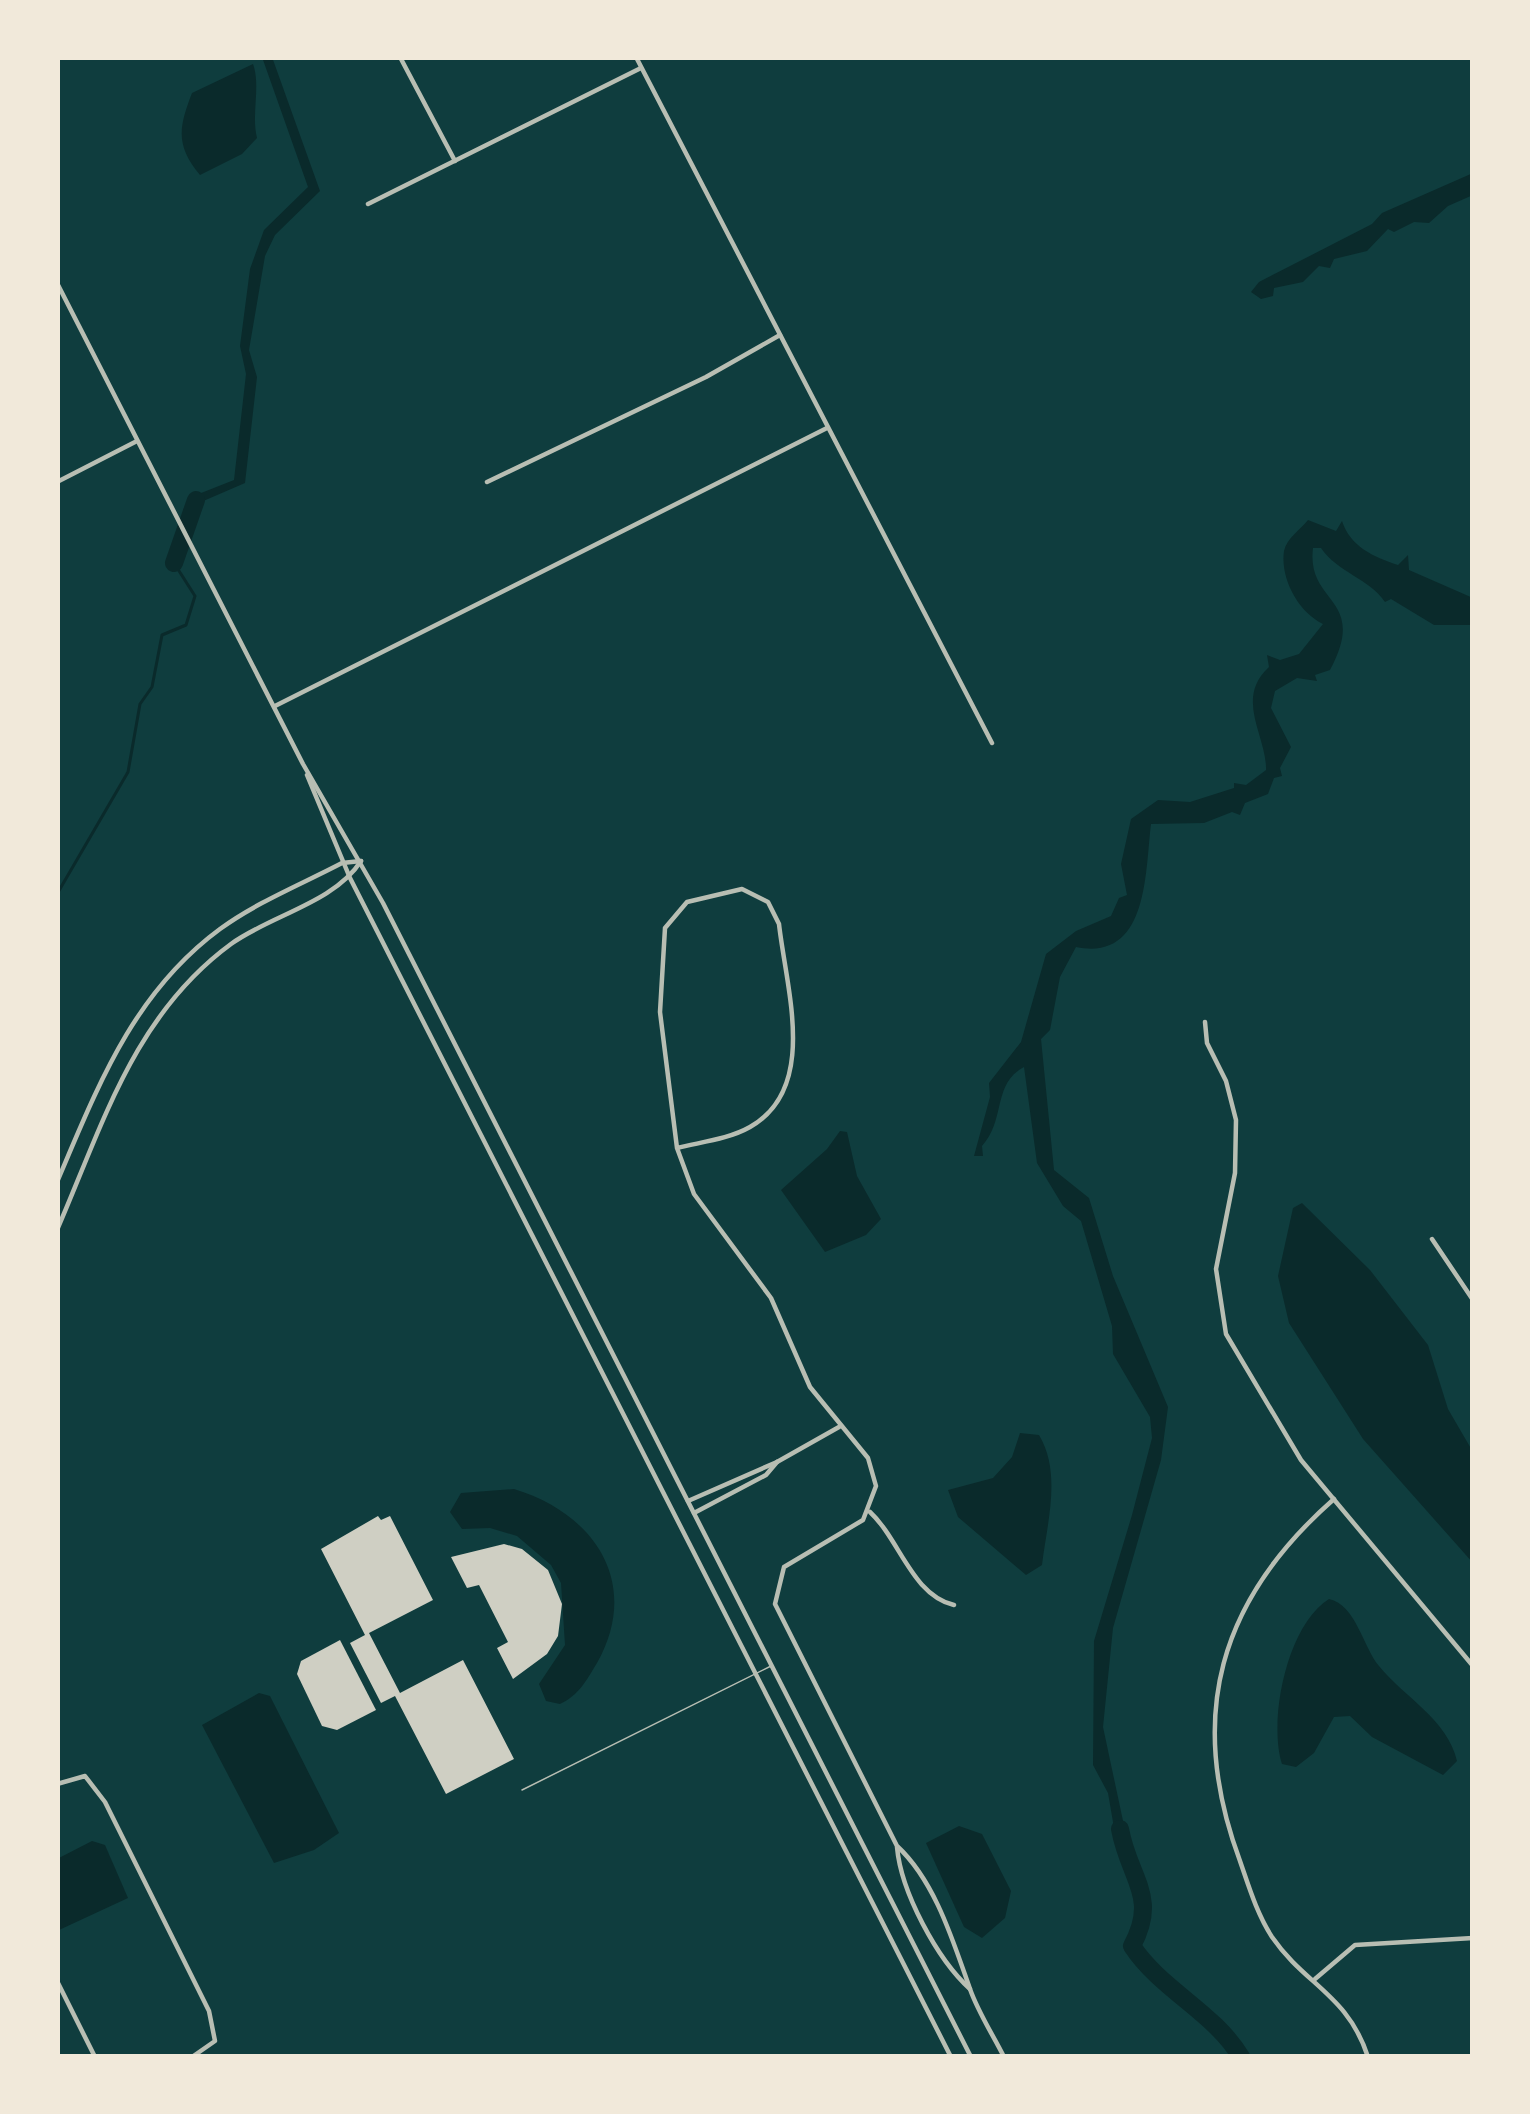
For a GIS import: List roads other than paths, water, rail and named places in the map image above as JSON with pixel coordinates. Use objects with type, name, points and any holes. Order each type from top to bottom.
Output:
[{"type":"street","points":[[400,57],[455,161]]},
{"type":"street","points":[[636,57],[992,743]]},
{"type":"street","points":[[368,204],[641,68]]},
{"type":"street","points":[[57,283],[273,707],[361,861],[971,2057]]},
{"type":"street","points":[[487,482],[691,385],[780,335]]},
{"type":"street","points":[[273,707],[827,428]]},
{"type":"street","points":[[57,482],[137,441]]},
{"type":"street","points":[[303,764],[350,878],[951,2057]]},
{"type":"street","points":[[57,1182],[116,1048],[166,977],[237,918],[343,862],[361,861]]},
{"type":"street","points":[[57,1230],[138,1043],[177,991],[232,943],[350,878],[361,861]]},
{"type":"street","points":[[677,1148],[754,1125],[782,1097],[791,1073],[779,924],[768,902],[742,889],[687,902],[665,928],[660,1012],[677,1148],[694,1195],[771,1298],[804,1376],[874,1472],[870,1512],[849,1531],[784,1567],[775,1604],[896,1846],[925,1885],[962,1958],[970,1989],[1004,2057]]},
{"type":"street","points":[[166,977],[177,991]]},
{"type":"street","points":[[1205,1022],[1207,1043],[1226,1081],[1237,1120],[1235,1173],[1216,1269],[1219,1311],[1236,1357],[1300,1460],[1473,1666]]},
{"type":"street","points":[[62,1172],[79,1178]]},
{"type":"street","points":[[1432,1239],[1473,1300]]},
{"type":"street","points":[[694,1513],[839,1427]]},
{"type":"street","points":[[688,1502],[777,1462]]},
{"type":"street","points":[[725,1482],[730,1494]]},
{"type":"street","points":[[1334,1499],[1279,1552],[1248,1598],[1223,1660],[1213,1734],[1220,1804],[1260,1916],[1284,1952],[1348,2013],[1368,2057]]},
{"type":"street","points":[[870,1512],[888,1529],[922,1585],[937,1601],[954,1605]]},
{"type":"street","points":[[57,1784],[85,1776],[105,1802],[209,2011],[215,2041],[192,2057]]},
{"type":"street","points":[[896,1846],[902,1874],[948,1966],[970,1989]]},
{"type":"street","points":[[1315,1979],[1355,1945],[1473,1938]]},
{"type":"street","points":[[57,1981],[95,2057]]},
{"type":"lane","points":[[522,1790],[771,1666]]},
{"type":"water","points":[[262,57],[272,57],[320,191],[275,235],[265,256],[249,350],[257,377],[245,483],[201,502],[188,520],[183,510],[191,497],[234,480],[246,374],[240,346],[250,269],[264,230],[308,187]]},
{"type":"water","points":[[253,64],[257,138],[242,154],[200,175],[186,154],[182,136],[192,93]]},
{"type":"water","points":[[1473,173],[1473,195],[1448,206],[1429,223],[1414,222],[1394,232],[1388,229],[1367,251],[1334,259],[1330,268],[1319,266],[1303,282],[1274,288],[1273,296],[1261,299],[1251,292],[1259,282],[1372,224],[1382,213]]},
{"type":"water","points":[[1308,520],[1336,531],[1342,521],[1357,544],[1389,562],[1398,565],[1408,555],[1409,570],[1473,598],[1473,625],[1434,625],[1391,599],[1385,602],[1321,548],[1313,548],[1318,581],[1340,614],[1343,628],[1330,670],[1315,675],[1317,681],[1297,678],[1275,691],[1271,708],[1291,747],[1280,768],[1282,776],[1274,778],[1268,794],[1245,803],[1240,815],[1232,812],[1204,823],[1151,824],[1144,888],[1130,927],[1118,941],[1100,948],[1076,947],[1060,977],[1050,1030],[1041,1039],[1054,1170],[1089,1198],[1113,1276],[1168,1407],[1161,1460],[1113,1628],[1103,1727],[1129,1849],[1118,1851],[1108,1793],[1093,1765],[1094,1641],[1152,1438],[1150,1417],[1113,1354],[1112,1326],[1081,1221],[1063,1206],[1037,1163],[1024,1067],[1007,1083],[982,1146],[983,1156],[974,1156],[990,1097],[989,1083],[1021,1042],[1046,954],[1076,931],[1111,916],[1119,898],[1127,895],[1121,864],[1131,819],[1158,800],[1190,802],[1234,788],[1234,783],[1246,785],[1266,770],[1253,705],[1259,679],[1269,667],[1267,655],[1280,660],[1299,654],[1323,624],[1299,603],[1285,572],[1286,546]]},
{"type":"water","points":[[840,1131],[847,1132],[857,1176],[881,1219],[866,1235],[825,1252],[781,1190]]},
{"type":"water","points":[[1302,1203],[1370,1270],[1428,1345],[1448,1409],[1473,1452],[1473,1563],[1363,1439],[1289,1323],[1278,1276],[1293,1208]]},
{"type":"water","points":[[1020,1433],[1039,1435],[1051,1482],[1042,1565],[1026,1575],[958,1517],[948,1490],[993,1478],[1012,1457]]},
{"type":"water","points":[[514,1489],[567,1515],[602,1555],[612,1579],[610,1634],[585,1682],[560,1704],[546,1701],[539,1684],[565,1645],[561,1583],[551,1565],[517,1536],[490,1528],[462,1529],[450,1512],[461,1493]]},
{"type":"water","points":[[1329,1599],[1346,1609],[1379,1666],[1445,1733],[1457,1761],[1443,1775],[1372,1737],[1350,1716],[1334,1717],[1314,1753],[1296,1767],[1282,1764],[1278,1723],[1284,1675],[1302,1630]]},
{"type":"water","points":[[259,1693],[270,1696],[339,1833],[314,1850],[274,1863],[202,1725]]},
{"type":"water","points":[[959,1826],[982,1834],[1011,1891],[1005,1918],[982,1938],[964,1927],[926,1843]]},
{"type":"water","points":[[92,1841],[105,1845],[128,1898],[59,1930],[57,1859]]},
{"type":"waterway","points":[[174,563],[196,500]]},
{"type":"waterway","points":[[57,894],[128,772],[140,704],[152,687],[162,635],[186,625],[195,596],[174,563]]},
{"type":"waterway","points":[[1120,1829],[1142,1900],[1140,1929],[1132,1946],[1157,1976],[1217,2027],[1241,2057]]}]
